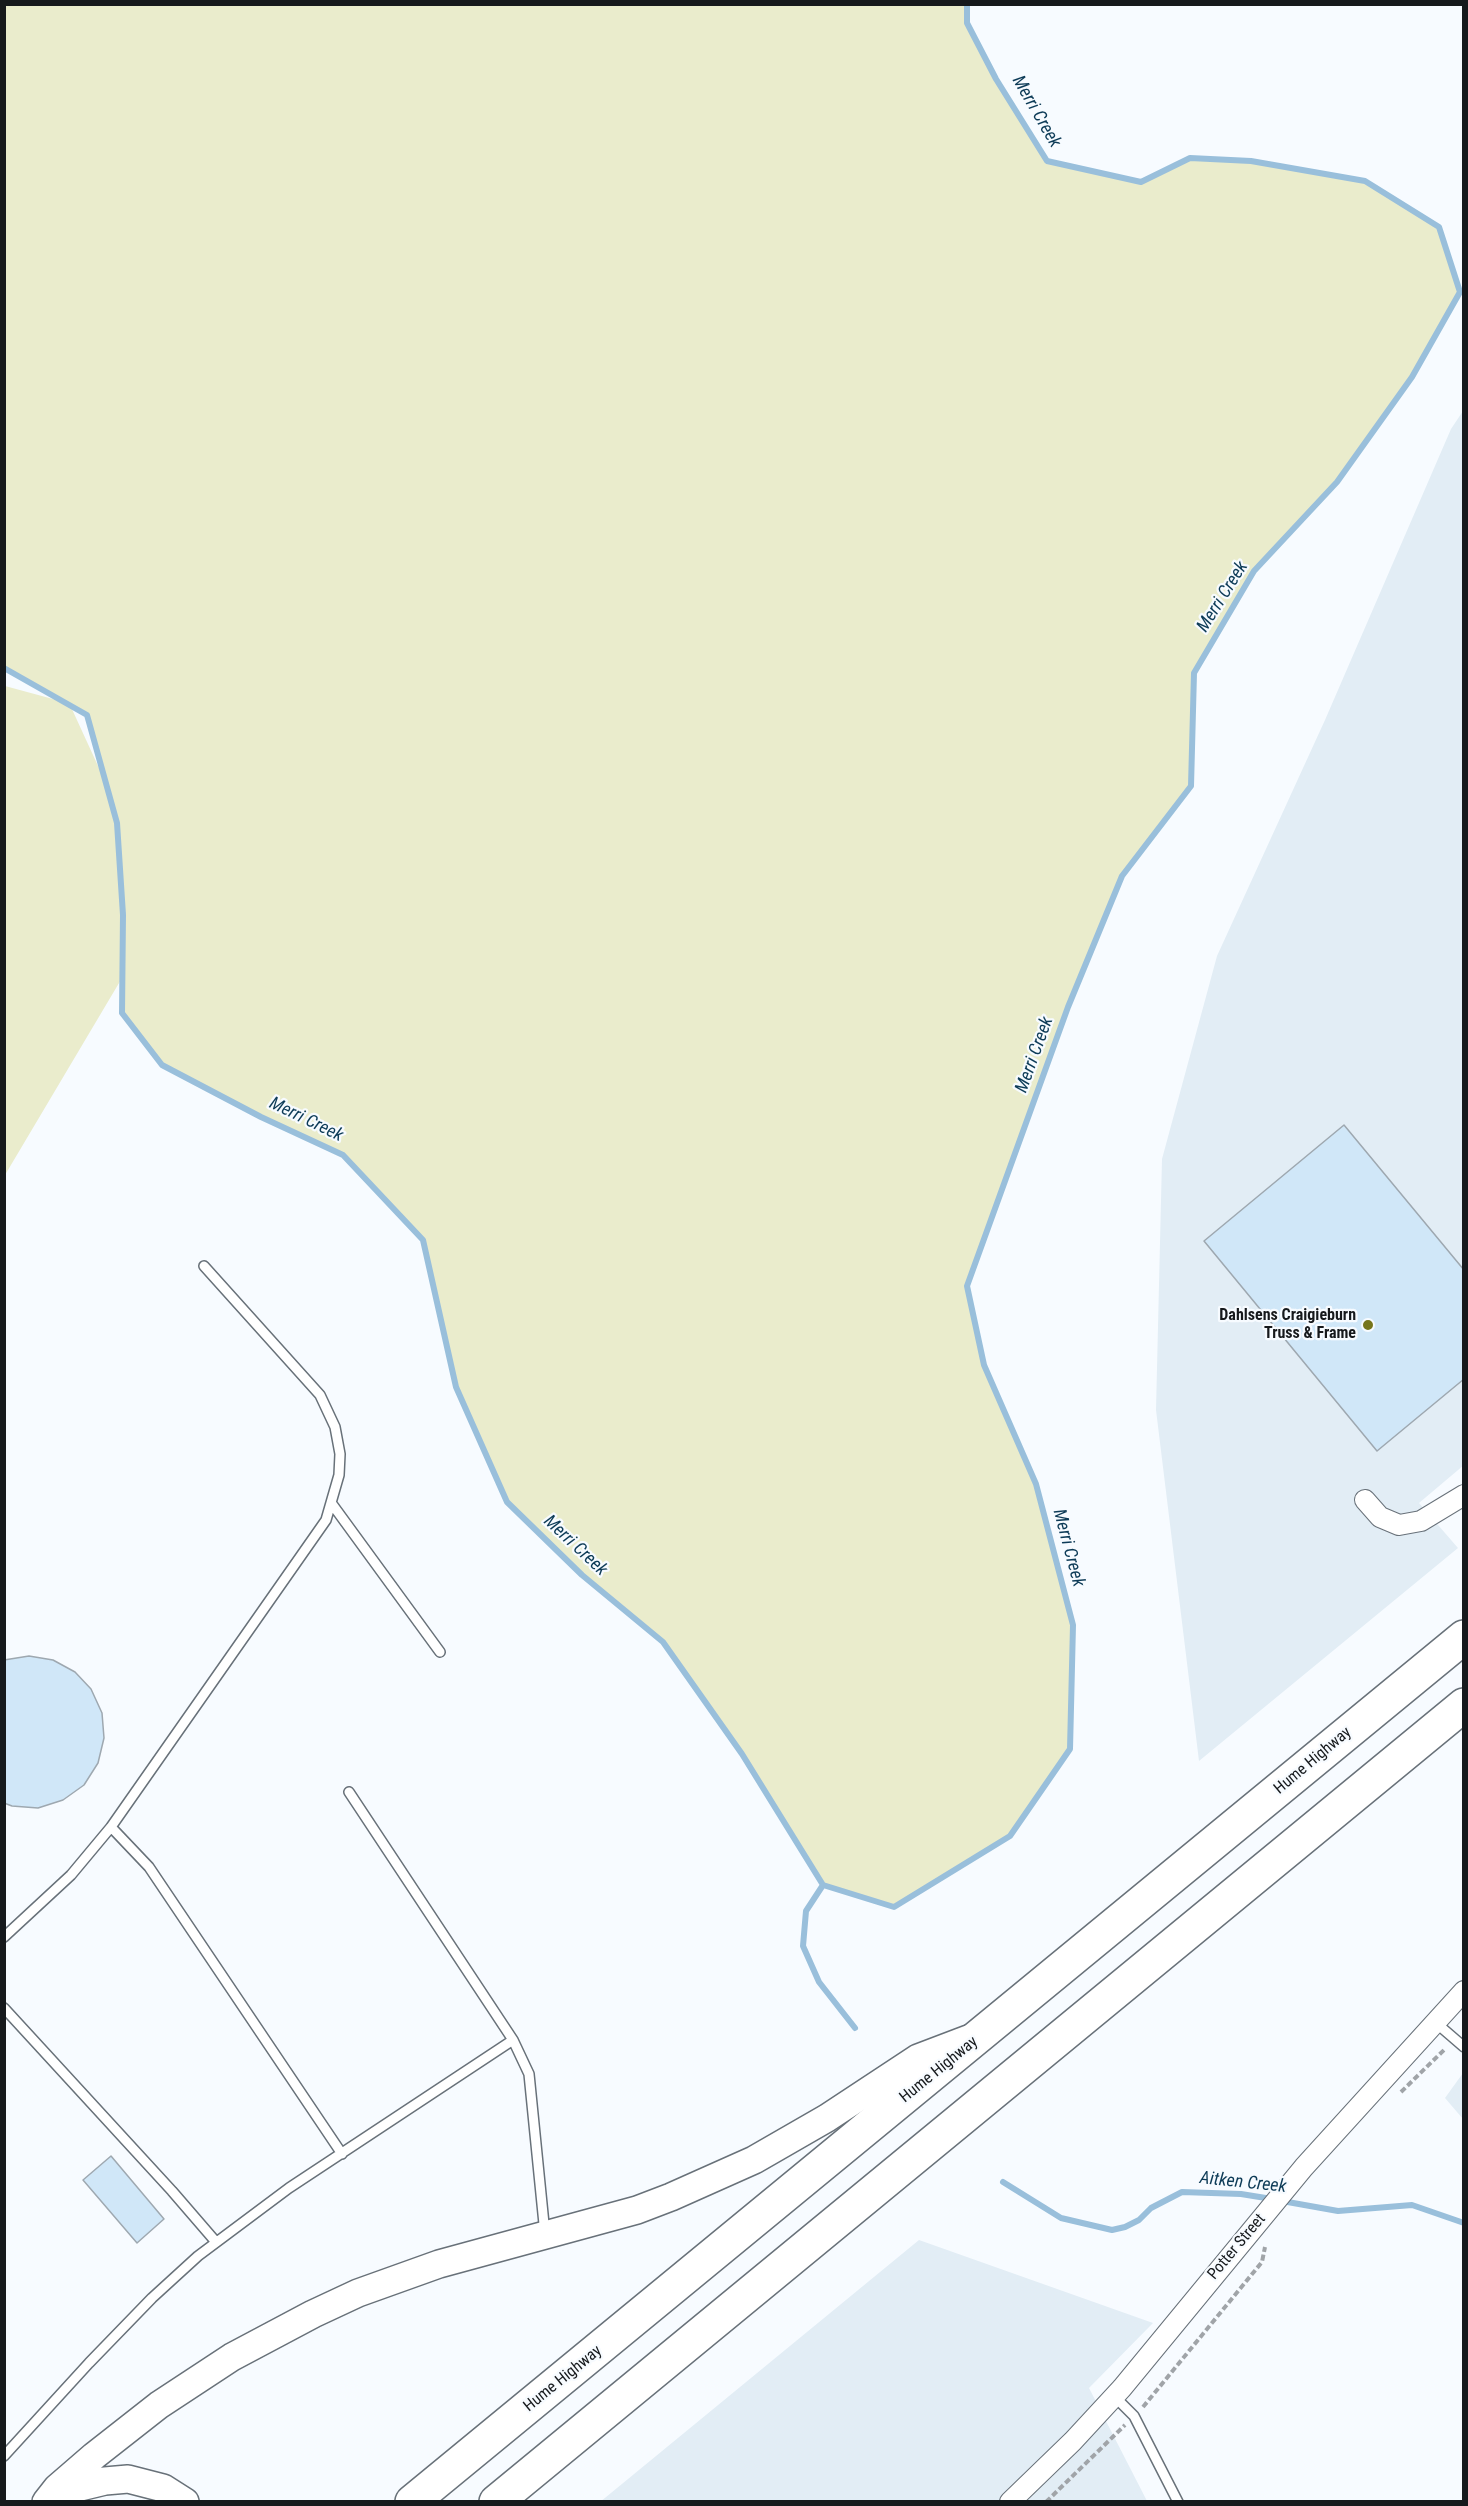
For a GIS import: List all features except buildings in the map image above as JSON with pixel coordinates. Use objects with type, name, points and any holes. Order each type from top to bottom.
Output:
[{"type":"highway","name":"Hume Highway","points":[[412,2502],[1464,1637]]},
{"type":"highway","points":[[496,2502],[1464,1705]]},
{"type":"main road","points":[[46,2502],[57,2488],[94,2456],[159,2405],[232,2357],[270,2336],[340,2302],[400,2277],[449,2261],[637,2210],[733,2169],[827,2118],[918,2058],[985,2032]]},
{"type":"main road","points":[[520,2502],[549,2458]]},
{"type":"main road","points":[[52,2502],[80,2487],[128,2480],[163,2488],[185,2502]]},
{"type":"street","points":[[1365,1500],[1380,1517],[1400,1525],[1421,1521],[1464,1495]]},
{"type":"street","name":"Potter Street","points":[[1010,2502],[1073,2441],[1114,2396],[1304,2167],[1464,1991]]},
{"type":"lane","points":[[4,1937],[71,1875],[111,1827],[297,1563],[326,1520],[332,1504],[339,1475],[340,1454],[335,1427],[328,1408],[306,1378],[204,1266]]},
{"type":"lane","points":[[332,1504],[440,1652]]},
{"type":"lane","points":[[349,1792],[513,2040],[529,2074],[545,2235]]},
{"type":"lane","points":[[111,1827],[149,1867],[342,2154]]},
{"type":"lane","points":[[4,2008],[216,2242]]},
{"type":"lane","points":[[1435,2022],[1464,2047]]},
{"type":"lane","points":[[4,2456],[41,2413],[152,2298],[216,2242],[289,2188],[513,2040]]},
{"type":"lane","points":[[1114,2396],[1134,2416],[1178,2502]]},
{"type":"path","points":[[1046,2502],[1134,2416],[1262,2262],[1265,2245]]},
{"type":"shaded area","points":[[1463,411],[1464,1465],[1419,1503],[1458,1548],[1199,1761],[1156,1410],[1162,1159],[1217,956],[1325,720],[1451,429]]},
{"type":"shaded area","points":[[1463,2073],[1463,2119],[1445,2098]]},
{"type":"shaded area","points":[[919,2240],[1153,2323],[1089,2388],[1147,2501],[600,2502]]},
{"type":"green space","points":[[5,4],[967,5],[967,23],[996,79],[1047,161],[1141,182],[1190,158],[1251,161],[1365,181],[1439,227],[1460,292],[1412,377],[1337,482],[1254,571],[1194,672],[1191,786],[1122,876],[1068,1007],[967,1286],[984,1365],[1036,1484],[1073,1625],[1070,1749],[1010,1836],[894,1907],[823,1885],[742,1754],[663,1642],[582,1575],[507,1502],[456,1387],[423,1240],[343,1155],[261,1117],[162,1065],[122,1013],[123,915],[119,857],[122,978],[5,1175],[5,686],[64,702],[5,668]],"holes":[[[71,707],[87,715],[104,779]]]},
{"type":"waterway","name":"Merri Creek","points":[[4,668],[87,715],[117,823],[123,915],[122,1013],[162,1065],[261,1117],[343,1155],[423,1240],[456,1387],[507,1502],[582,1575],[663,1642],[742,1754],[823,1885],[894,1907],[1010,1836],[1070,1749],[1073,1625],[1036,1484],[984,1365],[967,1286],[1068,1007],[1122,876],[1191,786],[1194,673],[1254,571],[1337,482],[1412,377],[1460,292],[1439,227],[1365,181],[1251,161],[1190,158],[1141,182],[1047,161],[996,79],[967,23],[967,4]]},
{"type":"waterway","name":"Aitken Creek","points":[[823,1885],[806,1911],[803,1946],[819,1982],[855,2028]]},
{"type":"waterway","name":"Aitken Creek","points":[[1003,2182],[1061,2218],[1112,2230],[1139,2220],[1151,2208],[1182,2192],[1241,2194],[1272,2199]]},
{"type":"waterway","name":"Aitken Creek","points":[[1282,2201],[1338,2211],[1412,2205],[1464,2223]]},
{"type":"place","name":"Dahlsens Craigieburn Truss & Frame","points":[[1368,1325]]}]
